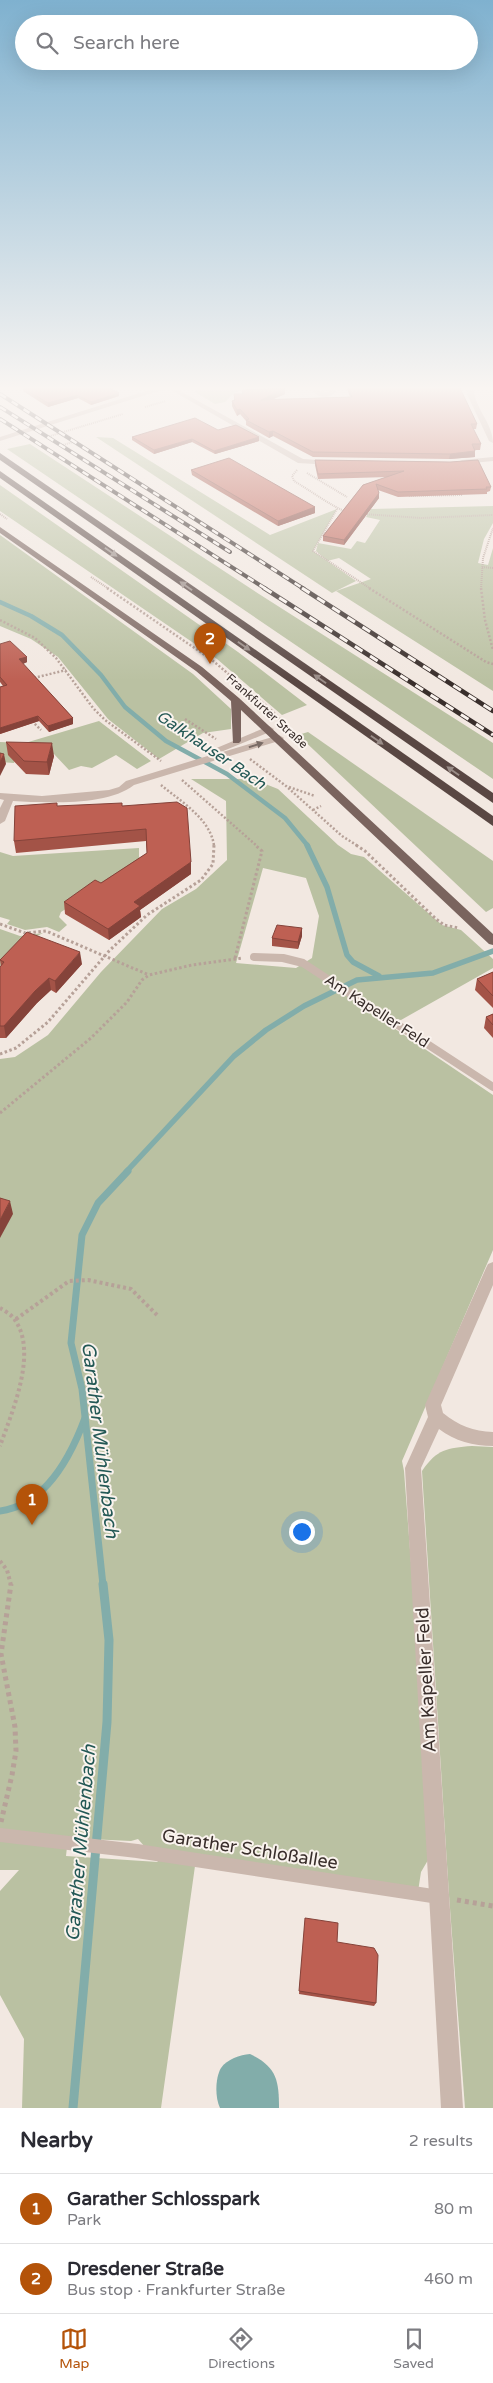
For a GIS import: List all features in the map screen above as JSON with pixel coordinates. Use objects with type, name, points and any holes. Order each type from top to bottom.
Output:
[{"type":"highway","points":[[15,484],[493,822]]},
{"type":"highway","points":[[40,484],[493,799]]},
{"type":"main road","name":"Frankfurter Straße","points":[[0,529],[199,670],[236,700],[279,738],[493,941]]},
{"type":"main road","points":[[236,700],[236,741]]},
{"type":"street","points":[[229,749],[236,741],[269,729]]},
{"type":"street","points":[[0,821],[5,798],[90,796],[120,790],[130,783],[171,771],[229,749],[254,746],[279,738]]},
{"type":"street","name":"Am Kapeller Feld","points":[[452,2108],[413,1468],[436,1417],[433,1405],[493,1268]]},
{"type":"street","points":[[436,1417],[452,1430],[470,1437],[493,1439]]},
{"type":"lane","name":"Am Kapeller Feld","points":[[254,957],[282,958],[303,963],[493,1087]]},
{"type":"lane","name":"Garather Schloßallee","points":[[0,1835],[137,1852],[439,1897]]},
{"type":"path","points":[[300,484],[332,503],[337,509],[347,512],[421,518],[493,515]]},
{"type":"path","points":[[325,484],[347,497]]},
{"type":"path","points":[[409,496],[462,495],[458,484]]},
{"type":"path","points":[[337,509],[333,520],[314,546],[313,550],[317,555],[486,662],[493,664]]},
{"type":"path","points":[[493,528],[487,540],[482,567],[480,595],[493,650]]},
{"type":"path","points":[[482,567],[493,568]]},
{"type":"path","points":[[0,620],[35,638],[66,670],[93,708],[105,720],[162,762]]},
{"type":"path","points":[[31,679],[66,670]]},
{"type":"path","points":[[28,716],[41,730]]},
{"type":"path","points":[[185,719],[203,732]]},
{"type":"path","points":[[254,746],[257,752],[247,756],[286,786],[342,836],[365,851],[436,919],[444,925],[462,930]]},
{"type":"path","points":[[1,1110],[91,1038],[127,1002],[142,980],[149,975],[235,958],[262,850],[171,771]]},
{"type":"path","points":[[0,1054],[22,1045],[41,1030],[104,955],[157,907],[191,888],[210,870],[215,856],[214,841],[209,828],[151,777]]},
{"type":"path","points":[[286,786],[314,796]]},
{"type":"path","points":[[313,810],[320,806]]},
{"type":"path","points":[[0,924],[24,933],[46,931],[149,975]]},
{"type":"path","points":[[16,1319],[69,1281],[88,1280],[131,1289],[157,1315]]},
{"type":"path","points":[[0,1308],[16,1319],[24,1344],[24,1361],[15,1400],[0,1446]]},
{"type":"path","points":[[0,1561],[10,1570],[12,1583],[1,1644],[16,1739],[12,1779],[0,1827]]},
{"type":"path","points":[[439,1897],[493,1906]]},
{"type":"green space","points":[[59,484],[92,484],[493,743],[493,779]]},
{"type":"green space","points":[[168,484],[188,484],[270,535],[337,509],[313,551],[356,581],[332,593]]},
{"type":"green space","points":[[0,485],[238,652],[307,705],[282,715],[217,659],[0,511]]},
{"type":"green space","points":[[493,506],[493,523],[484,539],[478,563],[488,565],[493,548],[493,691],[336,591],[371,579],[339,558],[327,561],[316,551],[318,543],[351,549],[357,541],[365,543],[380,520],[366,517],[371,509]]},
{"type":"green space","points":[[0,535],[193,674],[231,709],[231,729],[203,733],[159,759],[108,719],[58,657],[31,639],[0,626]]},
{"type":"green space","points":[[99,721],[151,761],[137,769],[116,755],[92,768],[81,766],[69,770],[54,754],[17,753],[14,763],[0,762],[0,742],[25,743]]},
{"type":"green space","points":[[308,732],[493,861],[493,908],[486,912],[298,735]]},
{"type":"green space","points":[[191,779],[253,779],[278,789],[338,845],[351,854],[364,857],[442,925],[461,930],[493,959],[493,968],[401,1020],[373,1014],[493,1095],[493,1250],[402,1461],[432,1838],[431,1855],[421,1872],[417,1898],[195,1866],[161,2108],[22,2108],[24,2039],[0,1995],[0,1891],[19,1870],[0,1870],[0,1059],[15,1057],[48,1035],[101,972],[162,909],[196,889],[227,860],[226,801]],"holes":[[[263,868],[306,878],[319,916],[312,958],[296,968],[236,963]],[[68,1838],[131,1841],[138,1839],[158,1862],[66,1856]]]},
{"type":"green space","points":[[139,848],[139,863],[61,912],[59,917],[67,925],[59,932],[47,927],[25,930],[7,924],[10,920],[0,917],[0,852],[13,856]]},
{"type":"green space","points":[[0,929],[20,936],[43,933],[24,943],[0,966]]},
{"type":"green space","points":[[472,1446],[493,1447],[493,2108],[465,2108],[449,1895],[422,1471],[433,1458],[443,1451]]},
{"type":"water","points":[[250,2054],[271,2069],[277,2082],[279,2108],[220,2108],[216,2088],[221,2068],[234,2058]]},
{"type":"building","points":[[216,484],[275,484],[315,507],[278,521]]},
{"type":"building","points":[[376,484],[379,493],[344,540],[323,536],[363,485]]},
{"type":"building","points":[[377,484],[490,484],[491,487],[486,487],[487,489],[398,492]]},
{"type":"building","points":[[10,641],[27,657],[19,659],[73,718],[48,726],[38,716],[0,728],[0,687],[7,685],[0,677],[0,644]]},
{"type":"building","points":[[6,742],[52,743],[47,762],[24,761]]},
{"type":"building","points":[[0,753],[4,754],[0,762]]},
{"type":"building","points":[[177,802],[187,808],[191,862],[134,902],[140,906],[108,929],[64,902],[95,880],[101,883],[147,853],[146,829],[14,841],[15,806],[57,803],[57,806],[122,803],[122,806]]},
{"type":"building","points":[[277,925],[302,928],[298,942],[272,938]]},
{"type":"building","points":[[27,932],[80,952],[55,981],[49,978],[4,1026],[0,1026],[0,967],[4,962],[0,960]]},
{"type":"building","points":[[493,972],[493,996],[477,979]]},
{"type":"building","points":[[493,1014],[493,1025],[486,1017]]},
{"type":"building","points":[[0,1198],[10,1201],[0,1220]]},
{"type":"building","points":[[305,1918],[338,1923],[337,1942],[374,1948],[378,1955],[376,2003],[299,1991]]},
{"type":"waterway","name":"Galkhauser Bach","points":[[0,602],[31,616],[62,635],[101,675],[125,707],[166,741],[227,774],[285,818],[308,846]]},
{"type":"waterway","name":"Galkhauser Bach","points":[[307,845],[327,887],[347,955],[353,962],[379,976]]},
{"type":"waterway","name":"Garather Mühlenbach","points":[[126,1172],[234,1056],[266,1030],[304,1006],[357,980],[433,973],[493,951]]},
{"type":"waterway","name":"Garather Mühlenbach","points":[[103,1585],[82,1389],[71,1343],[82,1235],[98,1203],[128,1171]]},
{"type":"waterway","points":[[0,1511],[16,1507],[31,1499],[43,1489],[64,1463],[85,1418]]},
{"type":"waterway","name":"Garather Mühlenbach","points":[[73,2108],[107,1722],[109,1640],[103,1584]]},
{"type":"railway","points":[[102,484],[266,589]]},
{"type":"railway","points":[[123,484],[230,552]]},
{"type":"railway","points":[[141,484],[304,589]]},
{"type":"railway","points":[[264,588],[493,735]]},
{"type":"railway","points":[[302,588],[493,711]]},
{"type":"place","name":"Dresdener Straße","points":[[210,664]]},
{"type":"place","name":"Garather Schlosspark","points":[[32,1525]]}]
